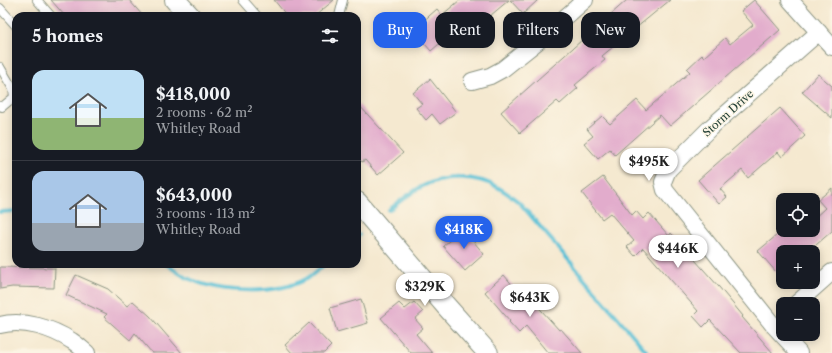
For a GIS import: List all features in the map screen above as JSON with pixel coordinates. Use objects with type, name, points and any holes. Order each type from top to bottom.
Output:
[{"type":"street","points":[[176,0],[186,12]]},
{"type":"street","points":[[472,81],[490,76],[503,69],[538,42],[586,0]]},
{"type":"street","points":[[790,0],[832,47]]},
{"type":"street","name":"Storm Drive","points":[[776,318],[665,190],[664,182],[668,170],[710,128],[819,32]]},
{"type":"street","points":[[361,207],[488,353]]},
{"type":"street","points":[[804,297],[832,272]]},
{"type":"street","points":[[0,325],[32,324],[52,331],[72,341],[87,353]]},
{"type":"street","name":"Storm Drive","points":[[791,341],[799,353]]},
{"type":"lane","points":[[37,0],[48,12]]},
{"type":"lane","points":[[243,0],[254,12]]},
{"type":"lane","points":[[340,12],[343,0]]},
{"type":"lane","points":[[0,8],[12,22]]},
{"type":"lane","points":[[0,67],[12,87]]},
{"type":"lane","points":[[0,106],[2,107],[12,99]]},
{"type":"building","points":[[51,0],[129,0],[140,12],[62,12]]},
{"type":"building","points":[[274,0],[334,0],[320,12],[284,12]]},
{"type":"building","points":[[460,0],[509,0],[495,12],[446,12]]},
{"type":"building","points":[[510,0],[538,0],[525,12],[521,12]]},
{"type":"building","points":[[627,0],[670,0],[640,25],[640,12],[614,12]]},
{"type":"building","points":[[754,0],[780,30],[670,126],[660,115],[615,155],[610,149],[598,159],[584,143],[593,136],[587,129],[602,116],[610,124],[637,100],[646,110],[690,72],[687,69],[702,55],[704,57],[725,38],[730,44],[753,25],[741,11]]},
{"type":"building","points":[[437,9],[440,12],[435,12],[435,48],[431,51],[427,46],[427,18]]},
{"type":"building","points":[[581,41],[581,48],[612,48],[602,56],[605,60],[575,85],[578,88],[560,104],[557,101],[520,133],[501,112]]},
{"type":"building","points":[[818,74],[832,86],[832,118],[802,92]]},
{"type":"building","points":[[430,79],[456,112],[440,124],[432,114],[426,120],[416,108],[422,104],[413,93]]},
{"type":"building","points":[[361,107],[403,153],[378,175],[365,160],[362,162]]},
{"type":"building","points":[[780,108],[805,136],[782,157],[778,152],[748,178],[742,170],[720,189],[727,197],[719,204],[698,180]]},
{"type":"building","points":[[603,177],[632,215],[636,211],[643,219],[649,213],[669,236],[671,233],[719,287],[773,353],[741,353],[710,320],[703,327],[693,316],[698,311],[643,248],[635,256],[627,247],[634,241],[610,213],[602,219],[582,193]]},
{"type":"building","points":[[832,188],[832,231],[816,245],[776,245],[776,272],[758,251],[776,236],[820,237],[820,213],[825,208],[820,202],[820,198]]},
{"type":"building","points":[[463,229],[484,254],[465,271],[443,246]]},
{"type":"building","points":[[0,267],[55,268],[54,288],[12,287],[0,289]]},
{"type":"building","points":[[76,275],[108,289],[127,306],[133,301],[150,316],[182,353],[152,353],[135,333],[130,340],[104,317],[107,314],[66,295]]},
{"type":"building","points":[[504,275],[529,305],[533,301],[582,353],[548,353],[526,326],[519,333],[485,292]]},
{"type":"building","points":[[361,299],[368,323],[337,332],[330,308]]},
{"type":"building","points":[[414,302],[423,312],[415,319],[423,328],[416,334],[432,353],[411,353],[381,318],[399,303],[405,309]]},
{"type":"building","points":[[309,323],[331,346],[324,353],[292,353],[285,345]]},
{"type":"waterway","points":[[389,210],[417,189],[440,180],[450,178],[471,179],[499,188],[519,202],[648,353]]},
{"type":"waterway","points":[[0,212],[12,211]]},
{"type":"waterway","points":[[171,268],[192,280],[218,288],[233,290],[265,290],[280,288],[306,279],[321,268]]}]
